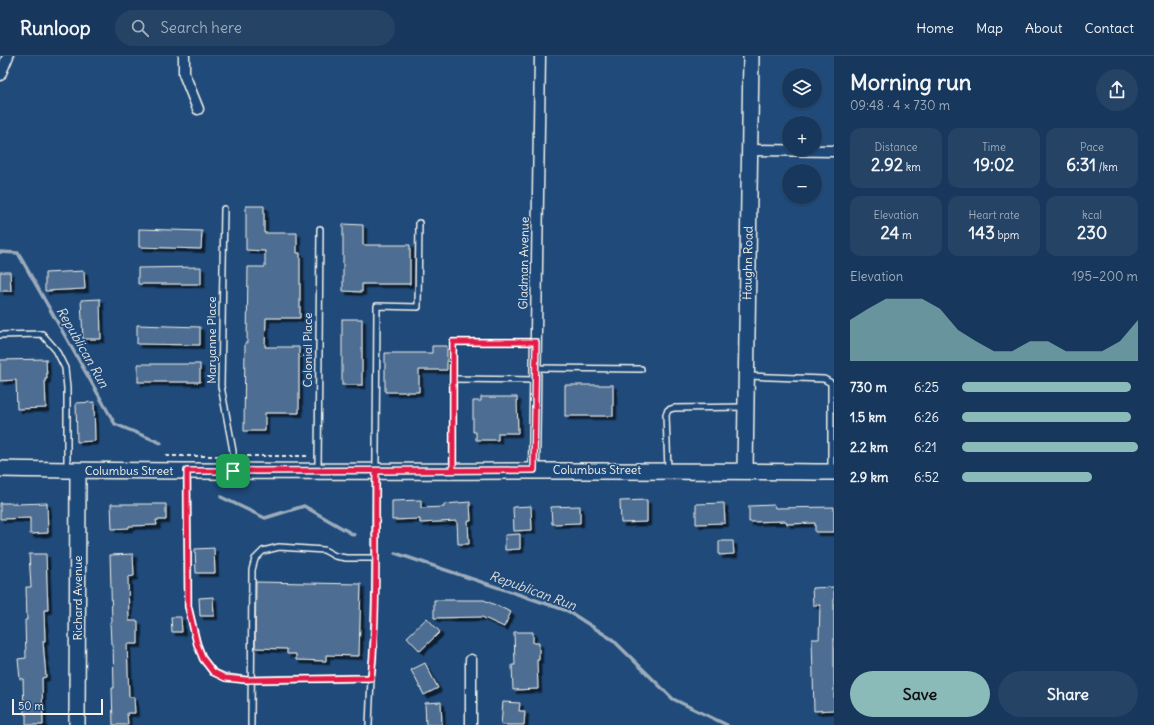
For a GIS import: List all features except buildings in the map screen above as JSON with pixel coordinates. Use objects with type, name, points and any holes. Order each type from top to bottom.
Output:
[{"type":"main road","name":"Haughn Road","points":[[745,471],[751,56]]},
{"type":"main road","name":"Columbus Street","points":[[0,469],[73,471],[668,470],[832,472]]},
{"type":"main road","name":"Richard Avenue","points":[[73,471],[77,725]]},
{"type":"street","points":[[0,75],[8,56]]},
{"type":"street","points":[[184,56],[184,74],[198,109]]},
{"type":"street","name":"Gladman Avenue","points":[[534,470],[540,56]]},
{"type":"street","points":[[749,150],[834,151]]},
{"type":"street","points":[[471,660],[471,725]]},
{"type":"lane","name":"Maryanne Place","points":[[224,209],[221,386],[233,451],[233,471]]},
{"type":"lane","points":[[369,725],[376,558],[377,306],[418,307],[419,223]]},
{"type":"lane","name":"Colonial Place","points":[[318,471],[320,229]]},
{"type":"lane","points":[[0,335],[42,334],[56,350],[65,368],[73,471]]},
{"type":"lane","points":[[453,470],[453,342],[536,342]]},
{"type":"lane","points":[[536,368],[641,370]]},
{"type":"lane","points":[[746,376],[824,378],[831,383],[832,472]]},
{"type":"lane","points":[[453,379],[536,380]]},
{"type":"lane","points":[[668,470],[666,414],[668,410],[674,408],[746,408]]},
{"type":"lane","points":[[187,471],[188,606],[197,644],[203,659],[213,672],[225,678],[251,679],[371,678]]},
{"type":"lane","points":[[251,725],[252,570],[255,559],[263,550],[279,547],[324,550],[336,556],[346,558],[376,558]]},
{"type":"waterway","name":"Republican Run","points":[[0,252],[18,253],[115,424],[161,443]]},
{"type":"waterway","name":"Republican Run","points":[[221,497],[265,518],[304,506],[354,535]]},
{"type":"waterway","name":"Republican Run","points":[[395,553],[568,611],[613,640],[673,699],[727,725]]},
{"type":"route","points":[[453,342],[536,342],[534,470],[376,471],[375,599],[371,678],[246,680],[225,678],[213,672],[203,659],[197,644],[188,606],[187,471],[233,471],[453,470],[453,342]]}]
